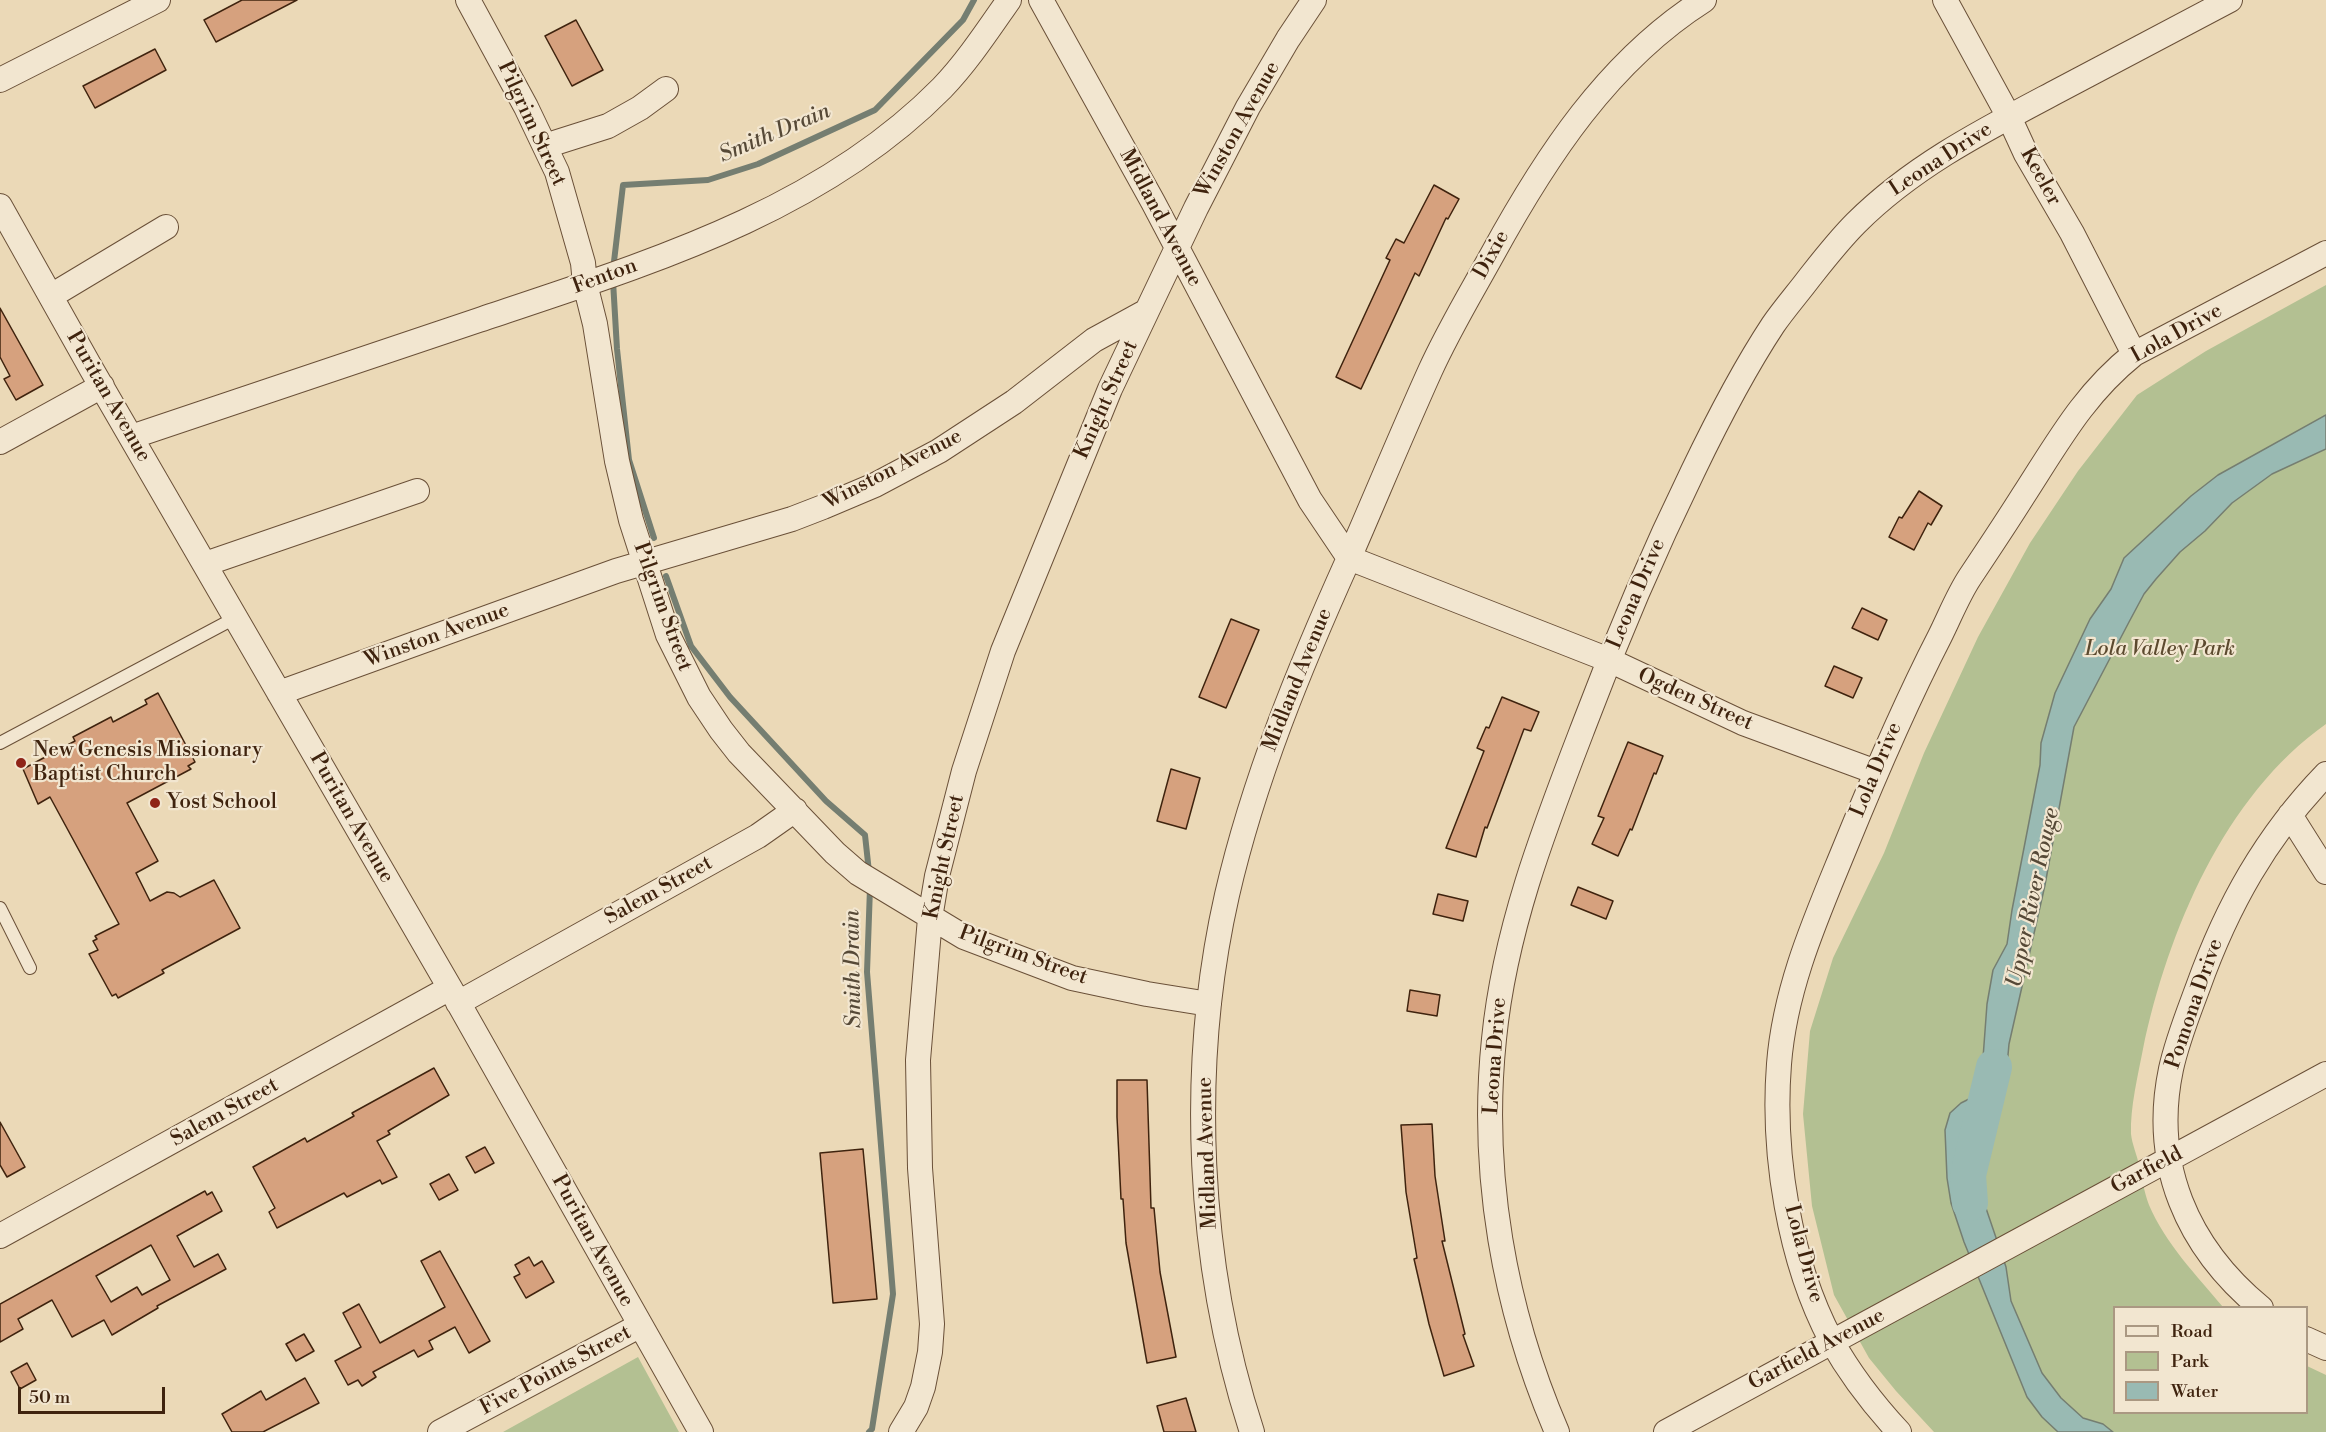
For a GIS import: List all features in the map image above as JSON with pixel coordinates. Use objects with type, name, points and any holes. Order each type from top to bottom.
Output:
[{"type":"street","points":[[0,80],[158,0]]},
{"type":"street","name":"Pilgrim Street","points":[[468,0],[546,146],[565,196],[583,262],[617,461],[644,562],[668,635],[699,697],[739,753],[835,854],[858,873],[964,938],[1072,978],[1209,1004]]},
{"type":"street","name":"Fenton","points":[[131,437],[585,284],[742,224],[800,195],[851,163],[899,127],[943,87],[984,36],[1009,0]]},
{"type":"street","name":"Midland Avenue","points":[[1041,0],[1310,500],[1349,558],[1283,712],[1257,785],[1227,894],[1209,1004],[1203,1094],[1205,1172],[1212,1252],[1226,1334],[1252,1432]]},
{"type":"street","name":"Winston Avenue","points":[[279,693],[644,562],[792,519],[875,484],[948,445],[1014,402],[1094,340],[1147,311],[1248,107],[1314,0]]},
{"type":"street","name":"Dixie","points":[[1349,558],[1431,369],[1517,209],[1554,152],[1606,85],[1662,31],[1704,0]]},
{"type":"street","name":"Keeler","points":[[1945,0],[2009,117],[2026,154],[2072,233],[2134,354]]},
{"type":"street","name":"Leona Drive","points":[[1557,1432],[1526,1349],[1512,1299],[1501,1245],[1490,1136],[1494,1040],[1506,960],[1519,906],[1545,827],[1609,660],[1656,547],[1719,417],[1774,324],[1852,226],[1878,202],[1938,157],[2230,0]]},
{"type":"street","points":[[546,146],[608,126],[640,108],[666,89]]},
{"type":"street","name":"Puritan Avenue","points":[[0,206],[454,996],[701,1432]]},
{"type":"street","points":[[51,296],[166,227]]},
{"type":"street","name":"Lola Drive","points":[[1899,1432],[1860,1386],[1833,1342],[1807,1286],[1790,1220],[1779,1132],[1779,1062],[1788,1004],[1802,956],[1910,694],[1970,578],[2076,413],[2110,374],[2134,354],[2326,254]]},
{"type":"street","name":"Knight Street","points":[[901,1432],[916,1407],[923,1387],[930,1352],[931,1333],[920,1168],[918,1060],[930,918],[938,876],[964,771],[1003,651],[1110,389],[1147,311]]},
{"type":"street","points":[[0,442],[102,386]]},
{"type":"street","points":[[205,564],[417,491]]},
{"type":"street","name":"Ogden Street","points":[[1349,558],[1609,660],[1743,723],[1876,772]]},
{"type":"street","name":"Pomona Drive","points":[[2259,1306],[2230,1277],[2194,1230],[2179,1200],[2168,1159],[2165,1136],[2166,1101],[2171,1069],[2180,1037],[2209,956],[2234,900],[2261,854],[2290,815],[2326,774]]},
{"type":"street","name":"Salem Street","points":[[0,1236],[758,836],[795,810]]},
{"type":"street","points":[[2290,815],[2326,872]]},
{"type":"street","name":"Garfield","points":[[1968,1268],[2326,1074]]},
{"type":"street","name":"Garfield Avenue","points":[[1666,1432],[1968,1268]]},
{"type":"street","name":"Five Points Street","points":[[440,1432],[639,1326]]},
{"type":"street","points":[[2308,1339],[2326,1348]]},
{"type":"lane","points":[[0,743],[235,618]]},
{"type":"lane","points":[[0,908],[30,968]]},
{"type":"green space","name":"Lola Valley Park","points":[[2326,285],[2326,724],[2290,754],[2258,789],[2230,827],[2185,913],[2154,1004],[2135,1092],[2131,1124],[2132,1138],[2144,1190],[2156,1219],[2192,1271],[2222,1306],[2113,1306],[2113,1414],[2308,1414],[2308,1366],[2326,1375],[2326,1432],[1934,1432],[1869,1358],[1834,1295],[1812,1206],[1803,1114],[1810,1031],[1833,958],[1884,853],[1924,753],[1978,637],[2030,543],[2078,471],[2137,395],[2206,351]]},
{"type":"green space","points":[[638,1357],[679,1432],[503,1432]]},
{"type":"water","points":[[2326,415],[2326,449],[2272,474],[2232,503],[2205,531],[2180,552],[2156,579],[2144,594],[2074,727],[2045,885],[2009,1044],[2005,1088],[2000,1102],[1976,1120],[1970,1135],[1974,1173],[2006,1267],[2011,1301],[2042,1373],[2061,1398],[2083,1418],[2103,1424],[2113,1432],[2058,1432],[2042,1417],[2027,1397],[1964,1242],[1951,1203],[1947,1178],[1945,1130],[1950,1113],[1961,1103],[1973,1097],[1983,1058],[1987,1004],[1993,970],[2007,944],[2040,765],[2041,743],[2055,693],[2090,619],[2111,589],[2124,558],[2191,496],[2218,475]]},
{"type":"building","points":[[242,0],[297,0],[216,42],[204,20]]},
{"type":"building","points":[[576,20],[603,70],[572,86],[545,36]]},
{"type":"building","points":[[155,49],[166,70],[95,108],[83,86]]},
{"type":"building","points":[[1434,185],[1459,199],[1448,219],[1446,218],[1419,276],[1415,273],[1361,389],[1336,377],[1390,260],[1386,258],[1396,239],[1404,243]]},
{"type":"building","points":[[0,308],[43,385],[16,400],[4,379],[10,376],[0,357]]},
{"type":"building","points":[[1919,491],[1942,506],[1931,525],[1928,523],[1914,550],[1889,537],[1899,517],[1902,518]]},
{"type":"building","points":[[1862,608],[1887,620],[1878,640],[1852,628]]},
{"type":"building","points":[[1231,619],[1259,630],[1226,708],[1199,697]]},
{"type":"building","points":[[1834,666],[1862,678],[1853,698],[1825,686]]},
{"type":"building","points":[[158,693],[195,762],[188,766],[191,769],[127,803],[158,861],[136,873],[150,901],[167,892],[180,897],[214,880],[240,928],[162,970],[164,973],[118,998],[116,994],[112,996],[89,954],[98,950],[93,941],[97,939],[95,936],[119,924],[50,797],[38,804],[23,769],[75,741],[73,737],[111,717],[113,722],[147,704],[145,700]]},
{"type":"building","points":[[1502,697],[1539,712],[1531,731],[1524,729],[1487,828],[1485,827],[1476,857],[1446,848],[1484,751],[1477,748],[1486,727],[1489,728]]},
{"type":"building","points":[[1628,742],[1663,756],[1632,830],[1630,829],[1618,856],[1592,844],[1604,818],[1598,816]]},
{"type":"building","points":[[1171,769],[1200,778],[1186,829],[1157,821]]},
{"type":"building","points":[[1578,887],[1613,901],[1606,919],[1571,905]]},
{"type":"building","points":[[1438,894],[1468,901],[1463,921],[1433,914]]},
{"type":"building","points":[[1410,990],[1440,995],[1437,1016],[1407,1011]]},
{"type":"building","points":[[434,1068],[449,1095],[388,1131],[390,1134],[377,1141],[397,1177],[382,1184],[380,1180],[347,1197],[344,1193],[277,1228],[269,1212],[275,1208],[253,1167],[305,1138],[307,1142],[354,1116],[352,1113]]},
{"type":"building","points":[[1117,1080],[1147,1080],[1151,1208],[1154,1208],[1160,1272],[1176,1357],[1147,1363],[1126,1243],[1123,1199],[1121,1199]]},
{"type":"building","points":[[0,1122],[25,1167],[7,1177],[0,1165]]},
{"type":"building","points":[[1432,1124],[1435,1176],[1445,1241],[1442,1241],[1465,1334],[1463,1335],[1474,1366],[1444,1376],[1414,1259],[1417,1258],[1406,1192],[1401,1125]]},
{"type":"building","points":[[485,1147],[494,1163],[475,1173],[466,1157]]},
{"type":"building","points":[[863,1149],[877,1299],[833,1303],[820,1153]]},
{"type":"building","points":[[449,1174],[458,1190],[439,1200],[430,1184]]},
{"type":"building","points":[[205,1191],[207,1195],[212,1192],[222,1211],[177,1236],[194,1267],[218,1254],[226,1269],[157,1306],[158,1308],[112,1335],[104,1320],[72,1337],[52,1300],[18,1319],[23,1329],[0,1342],[0,1304]],"holes":[[[151,1245],[170,1280],[142,1295],[137,1287],[111,1302],[96,1276]]]},
{"type":"building","points":[[440,1251],[490,1341],[469,1353],[455,1327],[429,1341],[433,1349],[418,1357],[414,1350],[373,1372],[376,1377],[362,1386],[358,1380],[348,1385],[335,1361],[361,1347],[343,1313],[359,1304],[380,1343],[445,1307],[421,1261]]},
{"type":"building","points":[[529,1257],[534,1266],[542,1261],[554,1282],[526,1298],[514,1277],[520,1274],[515,1265]]},
{"type":"building","points":[[304,1334],[314,1351],[296,1361],[286,1344]]},
{"type":"building","points":[[27,1363],[36,1380],[20,1389],[11,1372]]},
{"type":"building","points":[[305,1378],[319,1403],[263,1432],[232,1432],[222,1414],[261,1391],[266,1400]]},
{"type":"building","points":[[1186,1398],[1196,1432],[1164,1432],[1157,1406]]},
{"type":"waterway","name":"Smith Drain","points":[[613,270],[623,185],[708,180],[758,164],[875,110],[963,20],[974,0]]},
{"type":"waterway","name":"Smith Drain","points":[[613,281],[617,349],[629,460],[654,538]]},
{"type":"waterway","name":"Smith Drain","points":[[666,576],[691,646],[730,697],[826,801],[865,835],[869,872]]},
{"type":"waterway","name":"Smith Drain","points":[[869,1432],[872,1429],[893,1294],[867,972],[870,888]]},
{"type":"waterway","name":"Upper River Rouge","points":[[1970,1203],[1968,1175],[1994,1067]]},
{"type":"place","name":"New Genesis Missionary Baptist Church","points":[[21,763]]},
{"type":"place","name":"Yost School","points":[[155,803]]}]
